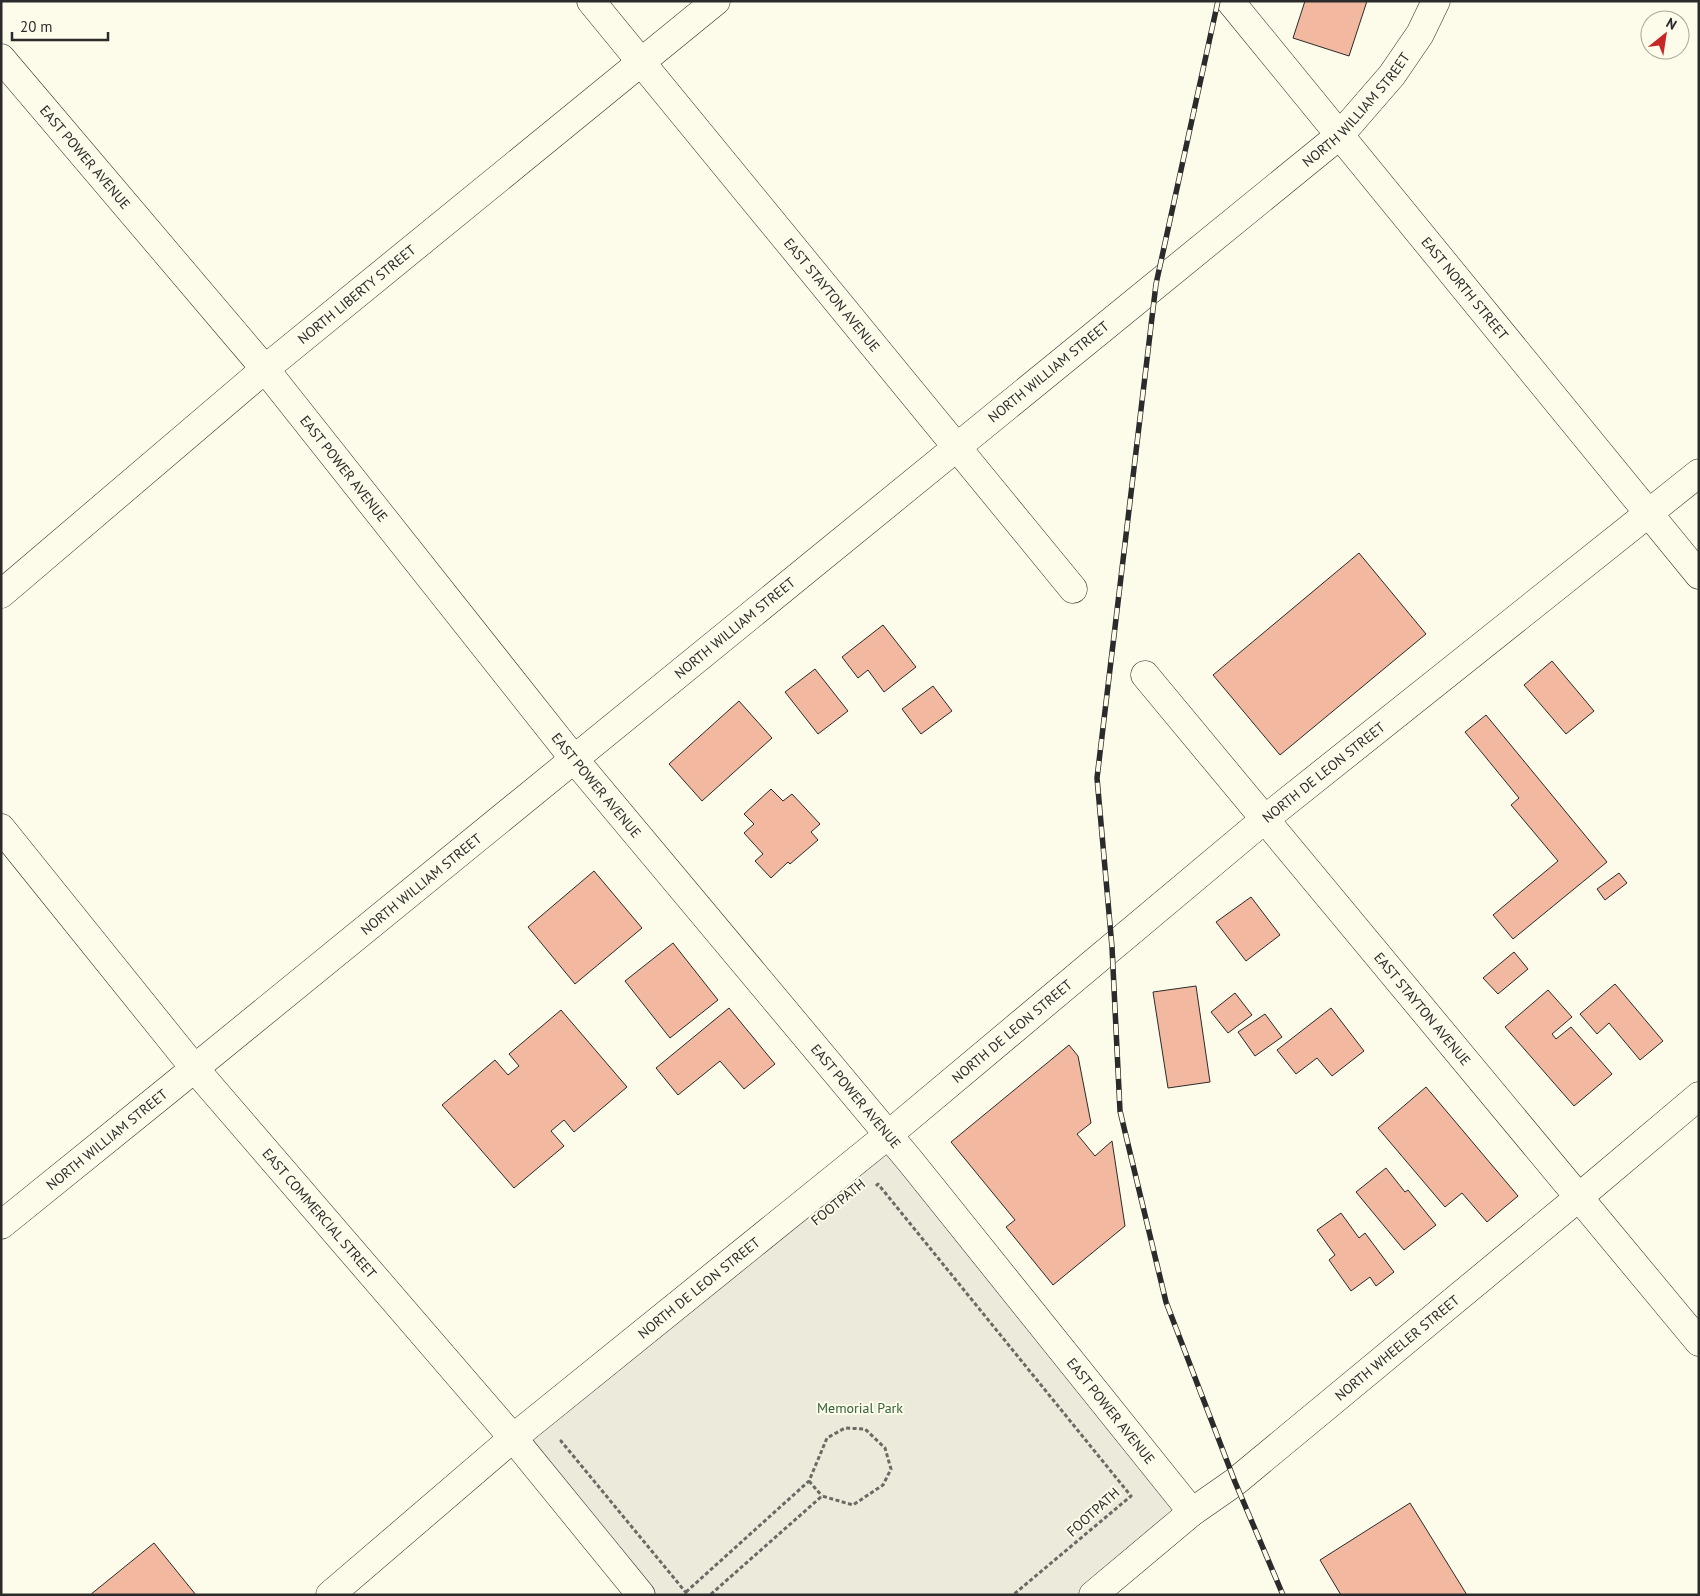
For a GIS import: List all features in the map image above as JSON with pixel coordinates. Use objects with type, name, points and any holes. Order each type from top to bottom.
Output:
[{"type":"street","name":"EAST STAYTON AVENUE","points":[[592,1],[1073,589]]},
{"type":"street","name":"NORTH LIBERTY STREET","points":[[1,594],[265,369],[641,60],[716,1]]},
{"type":"street","name":"EAST NORTH STREET","points":[[1230,1],[1699,575]]},
{"type":"street","name":"NORTH WILLIAM STREET","points":[[1,1225],[1340,135],[1392,75],[1420,34],[1436,1]]},
{"type":"street","name":"EAST POWER AVENUE","points":[[1,58],[265,369],[574,759],[888,1135],[1192,1512]]},
{"type":"street","name":"NORTH DE LEON STREET","points":[[330,1595],[513,1438],[888,1135],[1265,819],[1699,472]]},
{"type":"street","name":"EAST STAYTON AVENUE","points":[[1145,675],[1699,1342]]},
{"type":"street","name":"EAST COMMERCIAL STREET","points":[[1,828],[194,1069],[513,1438],[641,1595]]},
{"type":"street","name":"NORTH WHEELER STREET","points":[[1092,1595],[1192,1512],[1235,1482],[1699,1096]]},
{"type":"path","name":"FOOTPATH","points":[[870,1191],[878,1184],[1130,1496],[1013,1595]]},
{"type":"path","points":[[568,1435],[561,1441],[687,1593],[809,1481],[827,1438],[845,1428],[866,1430],[885,1448],[891,1469],[883,1485],[853,1505],[822,1496],[809,1481]]},
{"type":"path","points":[[710,1595],[822,1496]]},
{"type":"green space","name":"Memorial Park","points":[[888,1144],[1181,1507],[1081,1595],[652,1595],[523,1439]]},
{"type":"building","points":[[1305,1],[1367,1],[1349,56],[1293,38]]},
{"type":"building","points":[[1359,553],[1426,634],[1280,755],[1213,675]]},
{"type":"building","points":[[883,625],[916,667],[884,692],[868,670],[858,678],[842,657]]},
{"type":"building","points":[[1552,661],[1594,711],[1566,734],[1524,685]]},
{"type":"building","points":[[815,669],[848,711],[818,734],[785,692]]},
{"type":"building","points":[[933,686],[952,711],[921,734],[902,709]]},
{"type":"building","points":[[739,701],[772,738],[702,801],[669,764]]},
{"type":"building","points":[[1486,715],[1607,862],[1513,939],[1493,915],[1558,861],[1511,805],[1519,798],[1465,732]]},
{"type":"building","points":[[771,789],[783,801],[792,794],[820,824],[811,832],[818,840],[790,864],[788,862],[771,878],[755,861],[763,854],[744,833],[754,824],[744,814]]},
{"type":"building","points":[[594,871],[642,928],[575,984],[528,927]]},
{"type":"building","points":[[1619,873],[1627,883],[1605,900],[1597,889]]},
{"type":"building","points":[[1251,897],[1280,935],[1246,961],[1216,922]]},
{"type":"building","points":[[673,943],[718,1000],[670,1038],[625,981]]},
{"type":"building","points":[[1514,952],[1528,969],[1498,994],[1483,978]]},
{"type":"building","points":[[1615,984],[1663,1041],[1640,1060],[1609,1023],[1597,1034],[1580,1014]]},
{"type":"building","points":[[1196,986],[1210,1082],[1168,1088],[1153,992]]},
{"type":"building","points":[[1548,990],[1572,1017],[1552,1034],[1556,1039],[1571,1027],[1612,1074],[1574,1106],[1505,1027]]},
{"type":"building","points":[[1235,993],[1252,1015],[1228,1033],[1211,1012]]},
{"type":"building","points":[[729,1008],[775,1064],[744,1089],[720,1061],[678,1095],[656,1068]]},
{"type":"building","points":[[1331,1008],[1364,1051],[1332,1076],[1317,1058],[1296,1074],[1277,1050]]},
{"type":"building","points":[[561,1010],[627,1087],[574,1132],[564,1120],[551,1131],[564,1146],[514,1188],[442,1105],[495,1060],[508,1075],[519,1066],[509,1054]]},
{"type":"building","points":[[1265,1014],[1282,1037],[1255,1056],[1238,1032]]},
{"type":"building","points":[[1069,1045],[1078,1056],[1091,1123],[1077,1134],[1095,1156],[1112,1141],[1125,1226],[1053,1285],[1006,1227],[1015,1220],[951,1142]]},
{"type":"building","points":[[1426,1087],[1518,1196],[1487,1222],[1462,1193],[1445,1207],[1378,1128]]},
{"type":"building","points":[[1386,1168],[1405,1192],[1408,1190],[1436,1225],[1404,1250],[1356,1192]]},
{"type":"building","points":[[1341,1213],[1359,1238],[1365,1233],[1394,1272],[1376,1286],[1370,1277],[1351,1291],[1329,1260],[1335,1255],[1317,1230]]},
{"type":"building","points":[[1410,1503],[1467,1595],[1341,1595],[1320,1560]]},
{"type":"building","points":[[154,1543],[196,1595],[90,1595]]},
{"type":"railway","points":[[1218,1],[1156,284],[1097,778],[1112,947],[1120,1111],[1166,1302],[1235,1482],[1283,1595]]}]
